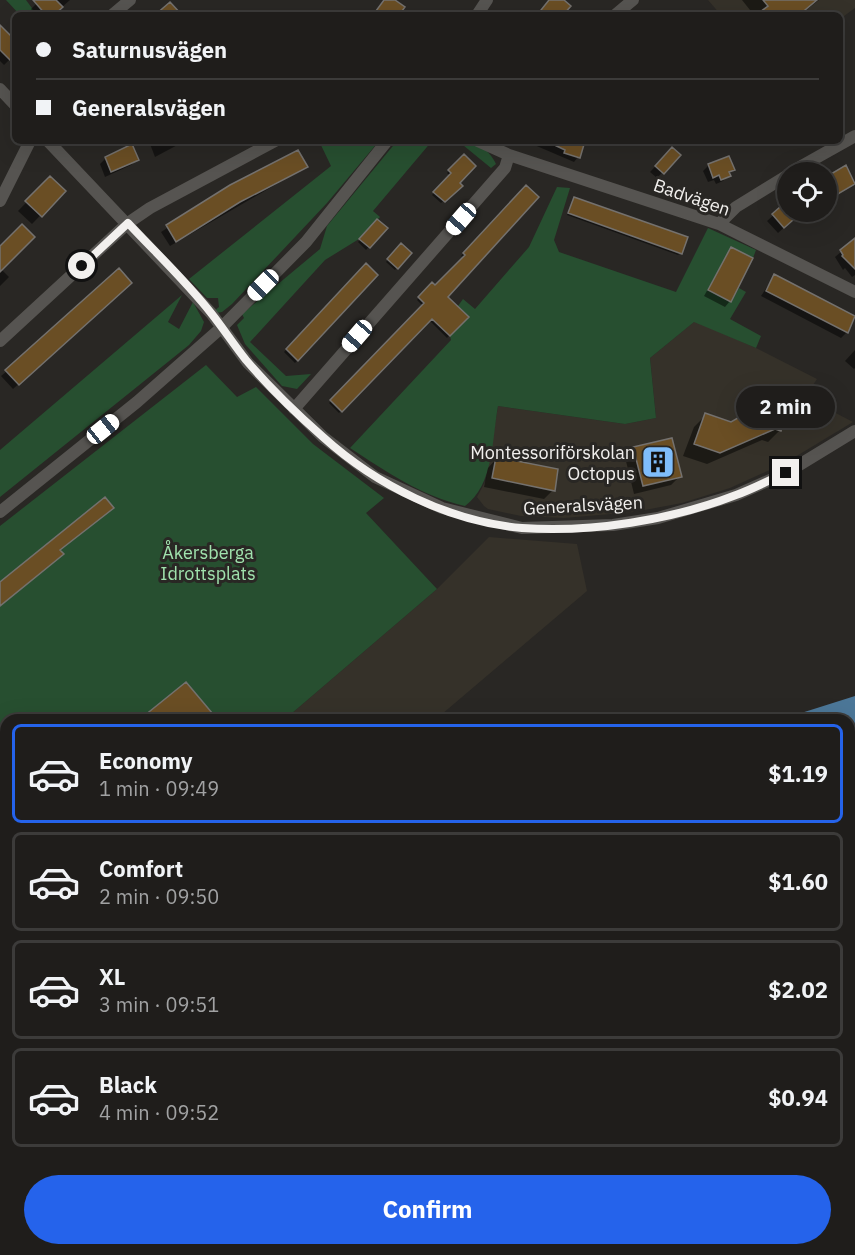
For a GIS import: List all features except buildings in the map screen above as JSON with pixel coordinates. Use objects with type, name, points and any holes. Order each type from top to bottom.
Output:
[{"type":"street","points":[[116,12],[130,0]]},
{"type":"street","points":[[619,12],[633,0]]},
{"type":"street","points":[[0,89],[12,100]]},
{"type":"street","points":[[0,201],[28,144]]},
{"type":"street","name":"Generalsvägen","points":[[51,144],[211,313],[248,363],[294,409],[347,458],[408,495],[474,518],[522,528],[613,525],[658,518],[736,495],[786,473],[855,431]]},
{"type":"street","points":[[0,341],[128,223],[150,208],[269,144]]},
{"type":"street","points":[[0,512],[137,402],[221,328],[306,242],[385,144]]},
{"type":"street","name":"Badvägen","points":[[484,144],[509,156],[719,224],[855,292]]},
{"type":"street","points":[[810,162],[841,144]]},
{"type":"street","points":[[294,409],[505,168],[509,156]]},
{"type":"street","points":[[719,224],[736,207],[777,181]]},
{"type":"shaded area","points":[[708,0],[855,0],[855,8],[843,17],[843,12],[718,12]]},
{"type":"shaded area","points":[[695,321],[756,348],[817,379],[805,397],[853,422],[785,463],[730,488],[682,503],[634,512],[564,518],[521,516],[488,509],[484,506],[477,497],[486,480],[498,406],[625,424],[656,418],[650,358]]},
{"type":"shaded area","points":[[489,537],[577,544],[587,591],[442,714],[291,714],[437,589]]},
{"type":"green space","points":[[6,0],[26,0],[35,12],[17,12]]},
{"type":"green space","points":[[320,144],[376,144],[327,203],[232,304],[222,312],[216,313],[214,311],[219,307],[218,298],[207,298],[189,279],[331,166]]},
{"type":"green space","points":[[395,144],[429,144],[373,211],[380,217],[359,239],[325,260],[250,342],[286,376],[311,374],[297,389],[282,386],[245,344],[237,325],[244,318],[242,314],[320,249],[327,226]]},
{"type":"green space","points":[[462,144],[475,144],[485,150],[496,164],[491,168]]},
{"type":"green space","points":[[557,187],[570,188],[554,240],[559,252],[676,292],[708,228],[756,250],[753,258],[731,247],[709,290],[731,302],[739,288],[746,292],[730,319],[761,336],[756,348],[694,322],[650,358],[656,418],[625,424],[498,406],[487,474],[482,486],[465,506],[419,490],[350,448],[451,340],[450,336],[468,317],[458,306],[463,299],[475,309],[529,247]]},
{"type":"green space","points":[[182,295],[168,322],[179,329],[193,302],[204,322],[201,331],[189,345],[0,497],[0,450]]},
{"type":"green space","name":"Åkersberga Idrottsplats","points":[[206,365],[237,397],[256,387],[313,444],[384,498],[366,513],[437,589],[291,714],[0,714],[0,526]]},
{"type":"water","points":[[855,696],[855,714],[798,714]]},
{"type":"place","name":"Montessoriförskolan Octopus","points":[[658,462]]},
{"type":"route","points":[[82,266],[128,223],[211,313],[248,363],[322,437],[375,477],[408,495],[474,518],[522,528],[613,525],[658,518],[697,508],[736,495],[786,473]]}]
